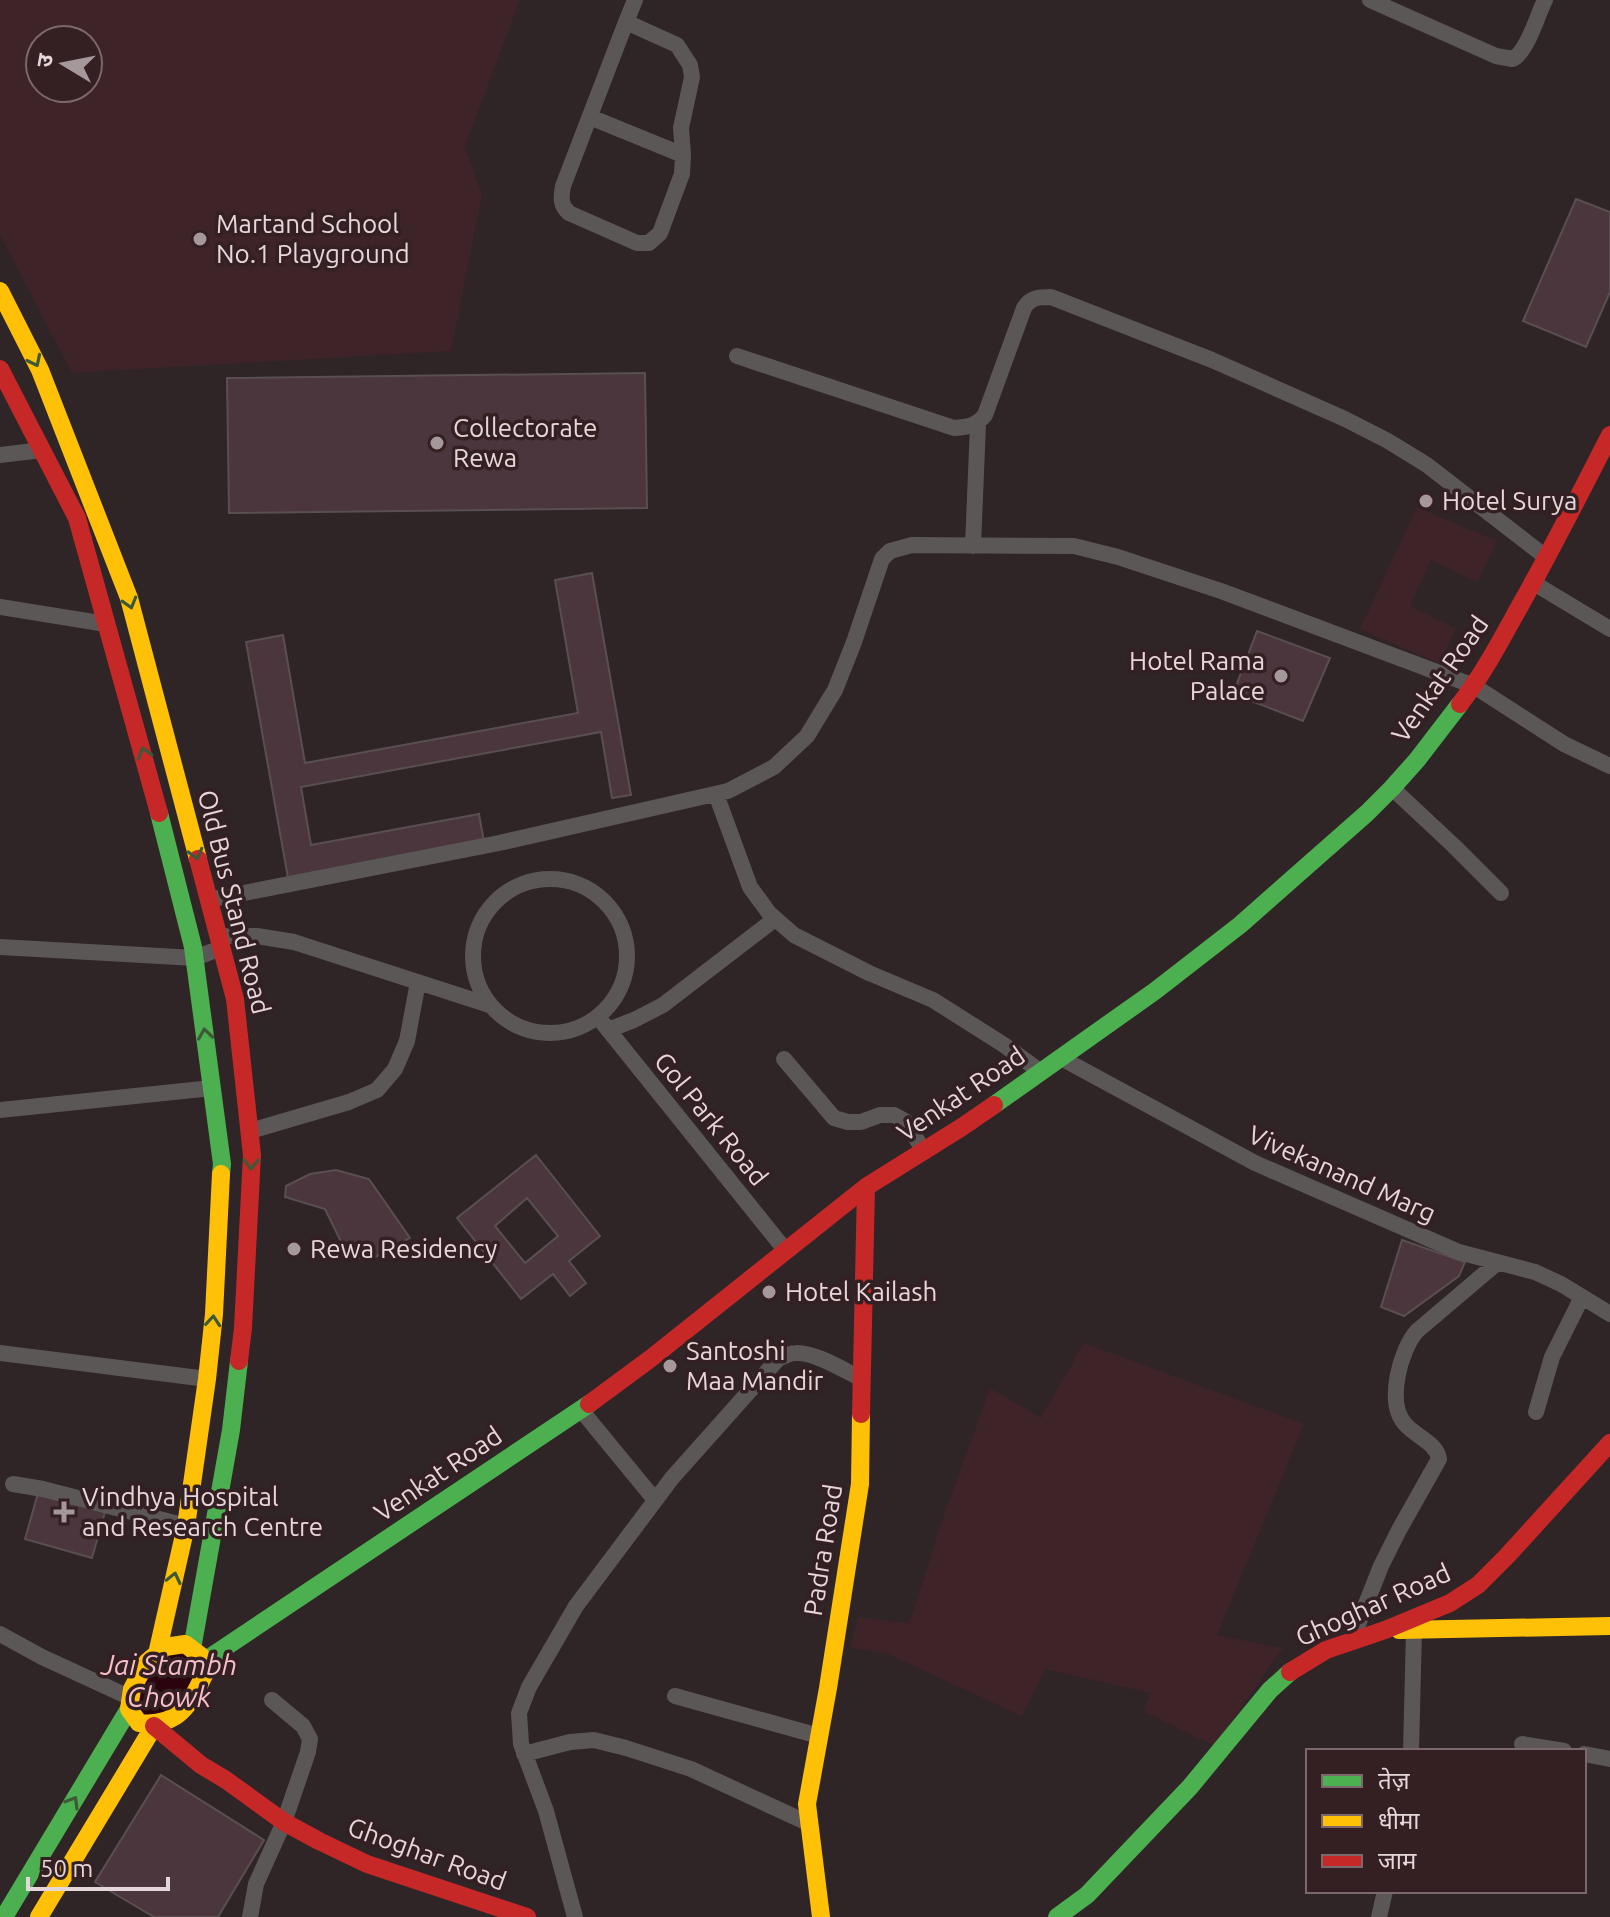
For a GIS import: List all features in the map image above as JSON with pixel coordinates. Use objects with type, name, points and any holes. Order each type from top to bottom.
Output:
[{"type":"main road","name":"Old Bus Stand Road","points":[[0,291],[40,370],[129,598],[235,999],[252,1155],[242,1343],[197,1655]]},
{"type":"main road","name":"Old Bus Stand Road","points":[[0,369],[77,518],[148,768],[195,958],[222,1164],[214,1314],[207,1379],[186,1526],[157,1654]]},
{"type":"main road","name":"Venkat Road","points":[[157,1654],[165,1647],[185,1644],[197,1655],[581,1410],[866,1187],[1061,1058],[1240,925],[1392,788],[1474,686],[1547,558],[1610,435]]},
{"type":"main road","name":"Padra Road","points":[[821,1917],[807,1804],[860,1484],[866,1187]]},
{"type":"main road","name":"Ghoghar Road","points":[[1057,1917],[1087,1895],[1190,1787],[1270,1690],[1296,1667],[1326,1650],[1450,1603],[1478,1585],[1610,1443]]},
{"type":"main road","points":[[1385,1630],[1610,1626]]},
{"type":"main road","points":[[4,1917],[130,1704],[132,1689],[146,1663],[157,1654]]},
{"type":"main road","points":[[130,1704],[139,1723],[154,1726],[174,1719],[192,1700],[206,1671],[197,1655]]},
{"type":"main road","points":[[39,1917],[154,1726]]},
{"type":"main road","name":"Ghoghar Road","points":[[154,1726],[201,1765],[284,1822],[367,1864],[527,1917]]},
{"type":"street","points":[[626,22],[677,45],[690,65],[692,77],[681,128],[682,174],[660,233],[649,243],[637,243],[569,213],[563,207],[561,198],[563,186],[626,22],[635,0]]},
{"type":"street","points":[[1370,0],[1496,56],[1513,59],[1524,46],[1545,0]]},
{"type":"street","points":[[590,117],[683,155]]},
{"type":"street","points":[[737,356],[954,428],[969,427],[978,424],[985,415],[1024,308],[1029,301],[1051,297],[1212,360],[1378,435],[1427,465],[1547,558]]},
{"type":"street","points":[[973,546],[978,424]]},
{"type":"street","points":[[0,455],[42,450]]},
{"type":"street","points":[[208,900],[499,843],[728,791],[774,767],[807,736],[835,690],[882,559],[890,551],[912,545],[1074,546],[1118,557],[1221,591],[1474,686],[1564,744],[1610,766]]},
{"type":"street","points":[[1532,582],[1610,629]]},
{"type":"street","points":[[0,607],[106,624]]},
{"type":"street","points":[[1392,788],[1501,893]]},
{"type":"street","points":[[716,794],[750,887],[775,919],[794,935],[869,973],[933,1000],[1041,1072]]},
{"type":"street","points":[[489,1005],[475,978],[473,947],[482,918],[502,895],[515,888],[529,881],[559,878],[588,888],[610,908],[624,935],[627,965],[603,1023]]},
{"type":"street","points":[[0,947],[195,958],[220,942],[257,936],[294,942],[489,1005],[512,1024],[541,1033],[634,1020],[663,1005],[775,919]]},
{"type":"street","points":[[250,1131],[349,1102],[377,1090],[395,1069],[407,1041],[418,982]]},
{"type":"street","name":"Gol Park Road","points":[[603,1023],[786,1251]]},
{"type":"street","name":"Vivekanand Marg","points":[[1061,1058],[1268,1169],[1459,1252],[1535,1272],[1610,1314]]},
{"type":"street","points":[[784,1059],[834,1118],[861,1122],[880,1115],[894,1115],[905,1121],[924,1151]]},
{"type":"street","points":[[0,1110],[212,1088]]},
{"type":"street","points":[[1351,1642],[1381,1566],[1439,1459],[1436,1450],[1406,1426],[1395,1405],[1405,1349],[1417,1331],[1497,1263]]},
{"type":"street","points":[[1536,1412],[1552,1357],[1582,1297]]},
{"type":"street","points":[[575,1917],[546,1811],[524,1754],[519,1731],[519,1713],[529,1687],[576,1606],[655,1500],[778,1359],[798,1352],[862,1379]]},
{"type":"street","points":[[0,1353],[207,1379]]},
{"type":"street","points":[[581,1410],[655,1500]]},
{"type":"street","points":[[13,1484],[186,1526]]},
{"type":"street","points":[[1411,1749],[1414,1630]]},
{"type":"street","points":[[0,1634],[130,1704]]},
{"type":"street","points":[[675,1696],[819,1736]]},
{"type":"street","points":[[250,1917],[256,1884],[284,1822],[310,1739],[303,1726],[272,1700]]},
{"type":"street","points":[[524,1754],[570,1742],[604,1742],[691,1769],[810,1824]]},
{"type":"street","points":[[1522,1744],[1552,1749]]},
{"type":"street","points":[[1586,1754],[1610,1759]]},
{"type":"street","points":[[1379,1917],[1385,1893]]},
{"type":"shaded area","points":[[0,0],[520,0],[465,146],[482,195],[451,351],[72,373],[0,235]]},
{"type":"shaded area","points":[[1417,507],[1497,541],[1478,582],[1431,560],[1410,606],[1456,629],[1440,664],[1360,629]]},
{"type":"shaded area","points":[[1084,1343],[1304,1424],[1217,1635],[1283,1648],[1214,1746],[1144,1711],[1150,1693],[1045,1669],[1022,1716],[886,1653],[850,1648],[858,1617],[908,1623],[990,1388],[1041,1418]]},
{"type":"water","name":"Jai Stambh Chowk","points":[[165,1647],[201,1656],[192,1700],[139,1723],[132,1689]]},
{"type":"building","points":[[1576,199],[1610,212],[1610,292],[1586,347],[1523,321]]},
{"type":"building","name":"Collectorate Rewa","points":[[645,373],[647,508],[229,513],[227,378]]},
{"type":"building","points":[[592,573],[631,795],[612,798],[601,732],[301,787],[311,845],[479,814],[484,842],[288,878],[246,642],[283,635],[305,763],[578,713],[555,580]]},
{"type":"building","name":"Hotel Rama Palace","points":[[1257,631],[1330,658],[1303,721],[1233,694]]},
{"type":"building","points":[[536,1155],[600,1236],[569,1261],[586,1283],[570,1296],[553,1274],[521,1299],[457,1218]],"holes":[[[527,1198],[558,1236],[525,1263],[495,1226]]]},
{"type":"building","points":[[336,1170],[369,1179],[410,1238],[370,1260],[348,1256],[325,1209],[285,1197],[286,1186],[310,1174]]},
{"type":"building","points":[[1402,1240],[1465,1262],[1459,1276],[1404,1316],[1381,1307]]},
{"type":"building","points":[[38,1493],[105,1512],[92,1558],[25,1539]]},
{"type":"building","points":[[161,1775],[264,1840],[218,1917],[154,1917],[95,1882]]},
{"type":"traffic: fast","points":[[994,1105],[1155,991],[1240,925],[1392,788],[1460,704]]},
{"type":"traffic: fast","points":[[159,813],[193,947],[221,1174]]},
{"type":"traffic: fast","points":[[192,1649],[231,1430],[239,1361]]},
{"type":"traffic: fast","points":[[203,1662],[589,1404]]},
{"type":"traffic: fast","points":[[1057,1917],[1087,1895],[1190,1787],[1270,1690],[1290,1672]]},
{"type":"traffic: fast","points":[[4,1917],[129,1709]]},
{"type":"traffic: slow","points":[[0,291],[40,370],[129,598],[198,859]]},
{"type":"traffic: slow","points":[[157,1654],[186,1526],[207,1379],[214,1314],[221,1174]]},
{"type":"traffic: slow","points":[[821,1917],[807,1804],[860,1484],[861,1414]]},
{"type":"traffic: slow","points":[[1399,1630],[1610,1626]]},
{"type":"traffic: slow","points":[[185,1644],[201,1656],[206,1671],[195,1694],[174,1717],[165,1721],[139,1723],[129,1709],[132,1689],[146,1663],[165,1647],[185,1644]]},
{"type":"traffic: slow","points":[[39,1917],[154,1726]]},
{"type":"traffic: jam","points":[[0,369],[77,518],[159,813]]},
{"type":"traffic: jam","points":[[1460,704],[1507,630],[1610,435]]},
{"type":"traffic: jam","points":[[198,859],[235,999],[252,1155],[239,1361]]},
{"type":"traffic: jam","points":[[589,1404],[866,1187],[994,1105]]},
{"type":"traffic: jam","points":[[861,1414],[866,1187]]},
{"type":"traffic: jam","points":[[1290,1672],[1326,1650],[1450,1603],[1478,1585],[1610,1443]]},
{"type":"traffic: jam","points":[[154,1726],[201,1765],[284,1822],[319,1841],[367,1864],[527,1917]]},
{"type":"place","name":"Martand School No.1 Playground","points":[[200,239]]},
{"type":"place","name":"Collectorate Rewa","points":[[437,443]]},
{"type":"place","name":"Hotel Surya","points":[[1426,501]]},
{"type":"place","name":"Hotel Rama Palace","points":[[1281,676]]},
{"type":"place","name":"Rewa Residency","points":[[294,1249]]},
{"type":"place","name":"Hotel Kailash","points":[[769,1292]]},
{"type":"place","name":"Santoshi Maa Mandir","points":[[670,1366]]},
{"type":"place","name":"Vindhya Hospital and Research Centre","points":[[64,1512]]}]
